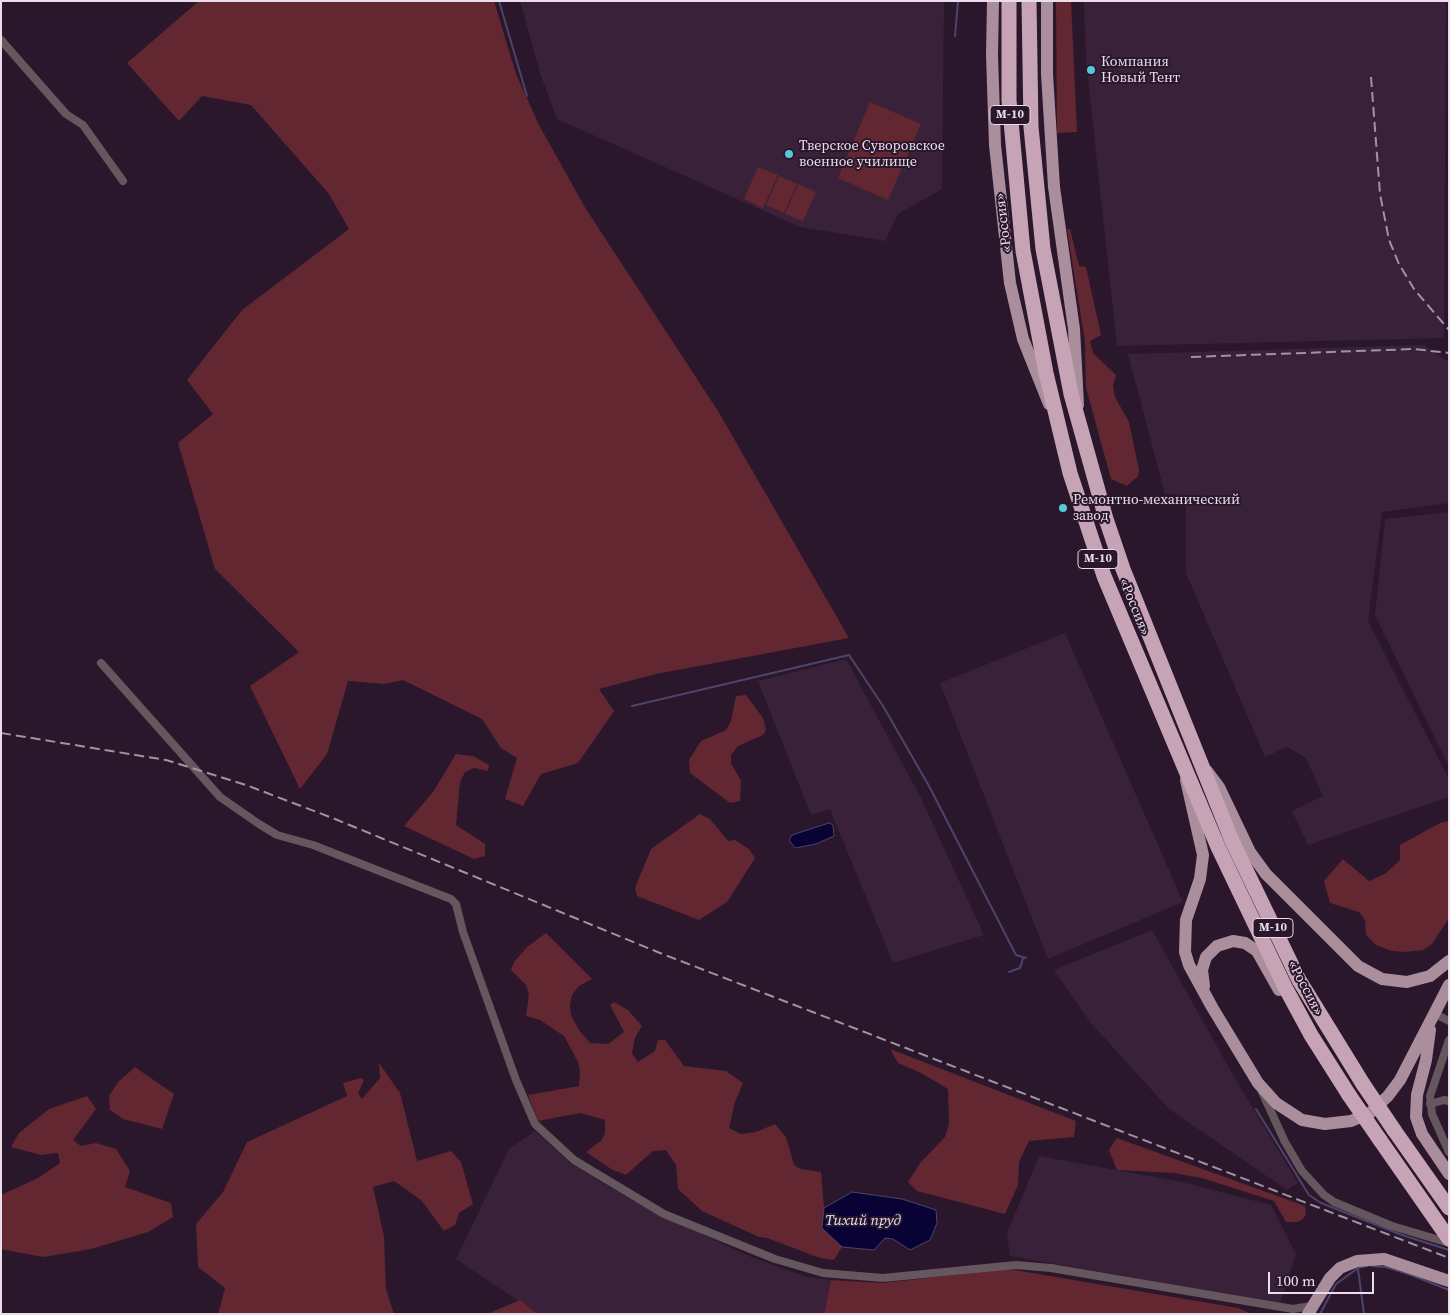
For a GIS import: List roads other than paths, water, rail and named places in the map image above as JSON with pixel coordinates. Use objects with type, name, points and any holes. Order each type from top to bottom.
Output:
[{"type":"highway","name":"«Россия»","points":[[1009,1],[1009,100],[1020,228],[1030,290],[1070,473],[1104,576],[1218,847],[1297,1010],[1349,1095],[1445,1233]]},
{"type":"highway","name":"«Россия»","points":[[1029,1],[1030,127],[1041,225],[1057,326],[1078,421],[1094,481],[1123,569],[1232,841],[1274,930],[1304,987],[1363,1084],[1449,1208]]},
{"type":"main road","points":[[993,1],[992,55],[995,145],[1010,283],[1023,339],[1058,425]]},
{"type":"main road","points":[[1046,1],[1047,74],[1054,177],[1074,329],[1078,421]]},
{"type":"main road","points":[[1200,763],[1219,787],[1240,835],[1266,874],[1358,966],[1382,979],[1407,982],[1430,976],[1449,961]]},
{"type":"main road","points":[[1184,764],[1188,798],[1203,854],[1200,879],[1186,920],[1185,952],[1189,965],[1212,1008],[1258,1084],[1276,1103],[1302,1120],[1325,1124],[1350,1121],[1377,1107],[1396,1087],[1449,985]]},
{"type":"main road","points":[[1212,1008],[1202,980],[1202,966],[1213,949],[1233,941],[1245,943],[1257,951],[1282,997],[1297,1010]]},
{"type":"main road","points":[[1432,1019],[1426,1060],[1417,1095],[1416,1117],[1422,1134],[1449,1174]]},
{"type":"main road","points":[[1310,1310],[1325,1284],[1337,1271],[1346,1265],[1364,1260],[1393,1262],[1449,1281]]},
{"type":"street","points":[[1,40],[66,114],[83,126],[123,182]]},
{"type":"street","points":[[101,663],[220,797],[259,824],[277,835],[313,845],[452,899],[456,904],[463,932],[516,1080],[535,1124],[574,1160],[664,1214],[775,1259],[823,1273],[883,1278],[1016,1265],[1051,1268],[1294,1309],[1310,1310]]},
{"type":"street","points":[[1432,1019],[1449,1021]]},
{"type":"street","points":[[1449,1040],[1432,1087],[1430,1104],[1449,1152]]},
{"type":"street","points":[[1258,1084],[1284,1142],[1308,1178],[1324,1195],[1341,1205],[1392,1226],[1449,1244]]},
{"type":"street","points":[[1430,1104],[1444,1100],[1449,1101]]},
{"type":"water","points":[[829,823],[833,825],[834,836],[816,844],[795,848],[789,840],[792,835]]},
{"type":"water","name":"Тихий пруд","points":[[852,1192],[902,1199],[936,1210],[937,1223],[930,1240],[910,1250],[893,1239],[885,1238],[874,1250],[842,1247],[822,1228],[824,1208]]},
{"type":"waterway","points":[[499,1],[527,96]]},
{"type":"waterway","points":[[955,36],[958,1]]},
{"type":"waterway","points":[[632,706],[849,655],[883,706],[929,786],[1016,955],[1026,958]]},
{"type":"waterway","points":[[1009,972],[1020,968],[1023,958]]},
{"type":"waterway","points":[[1256,1109],[1309,1195],[1321,1203],[1402,1235],[1449,1250]]},
{"type":"waterway","points":[[1320,1314],[1336,1284],[1358,1268],[1367,1266]]},
{"type":"waterway","points":[[1372,1266],[1386,1267],[1449,1290]]},
{"type":"waterway","points":[[1358,1269],[1364,1314]]},
{"type":"railway","points":[[1371,77],[1380,194],[1389,240],[1399,264],[1414,289],[1449,330]]},
{"type":"railway","points":[[1191,357],[1414,349],[1449,353]]},
{"type":"railway","points":[[1,733],[166,760],[246,785],[335,819],[660,953],[1449,1258]]},
{"type":"place","name":"Компания Новый Тент","points":[[1091,70]]},
{"type":"place","name":"Тверское Суворовское военное училище","points":[[789,154]]},
{"type":"place","name":"Ремонтно-механический завод","points":[[1063,508]]}]
